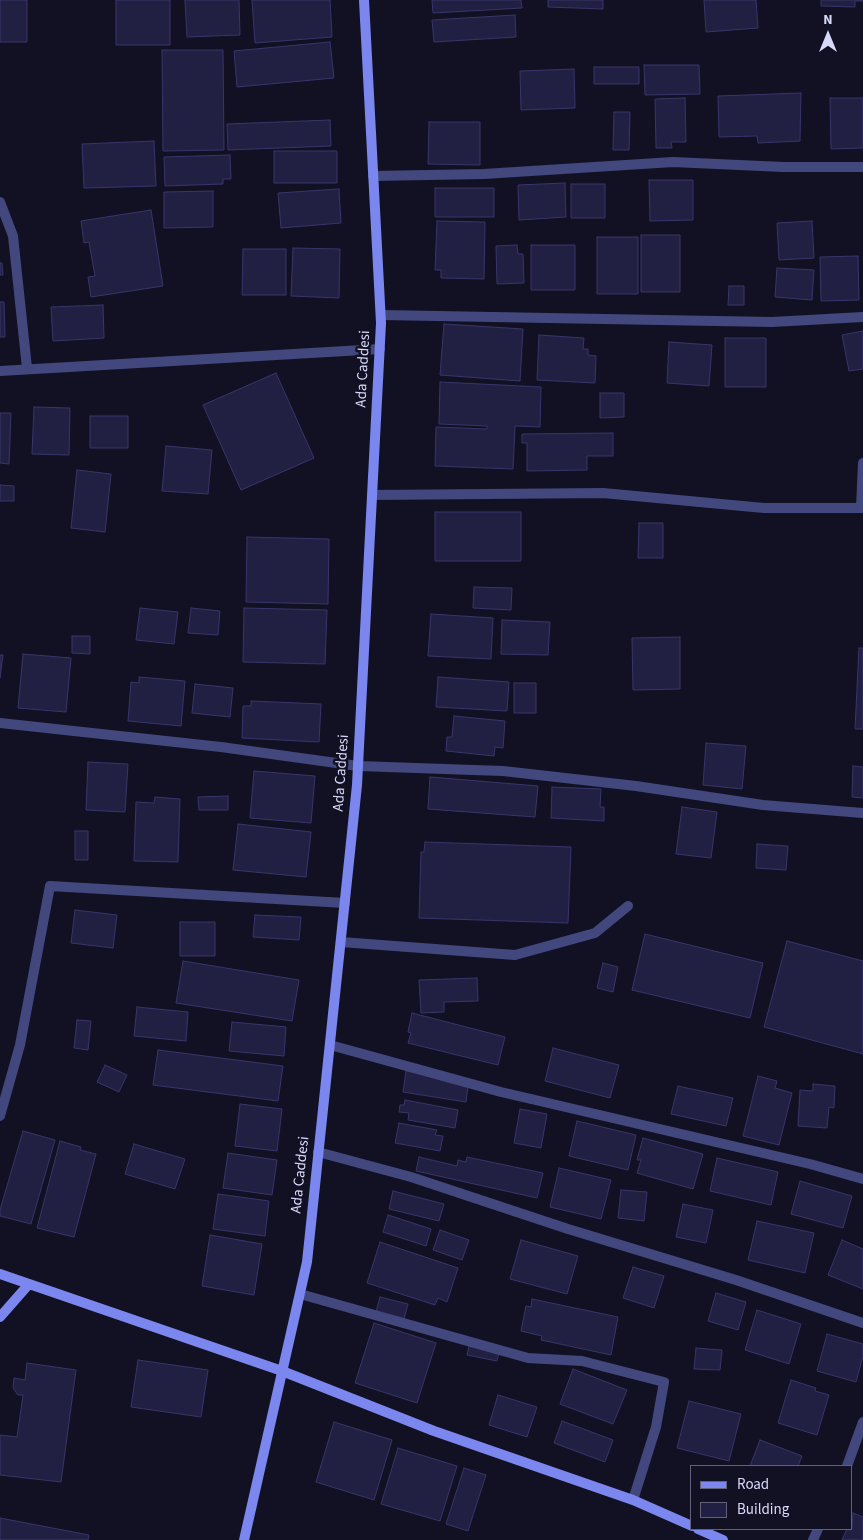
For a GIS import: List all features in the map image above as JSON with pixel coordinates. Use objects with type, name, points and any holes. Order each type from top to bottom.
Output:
[{"type":"main road","name":"Ada Caddesi","points":[[244,1540],[307,1262],[358,766],[381,316],[364,0]]},
{"type":"main road","points":[[0,1274],[282,1371],[434,1431],[632,1500],[690,1525]]},
{"type":"main road","points":[[0,1317],[28,1284]]},
{"type":"main road","points":[[700,1530],[724,1540]]},
{"type":"street","points":[[373,176],[484,174],[673,162],[783,167],[863,167]]},
{"type":"street","points":[[0,202],[13,236],[27,368]]},
{"type":"street","points":[[381,316],[772,322],[863,317]]},
{"type":"street","points":[[0,371],[380,349]]},
{"type":"street","points":[[372,495],[603,493],[764,508],[862,508],[863,463]]},
{"type":"street","points":[[0,724],[221,747],[358,766],[503,771],[636,786],[764,805],[863,813]]},
{"type":"street","points":[[0,1116],[20,1045],[50,886],[345,903]]},
{"type":"street","points":[[341,942],[515,955],[595,933],[628,906]]},
{"type":"street","points":[[330,1045],[501,1092],[810,1164],[863,1179]]},
{"type":"street","points":[[318,1152],[411,1177],[568,1229],[736,1280],[863,1323]]},
{"type":"street","points":[[300,1294],[528,1358],[582,1361],[664,1382],[656,1427],[632,1500]]},
{"type":"street","points":[[847,1465],[863,1422]]},
{"type":"building","points":[[0,0],[27,0],[27,42],[0,42]]},
{"type":"building","points":[[116,0],[170,0],[170,45],[116,45]]},
{"type":"building","points":[[185,0],[239,0],[240,35],[187,37]]},
{"type":"building","points":[[252,0],[330,0],[332,37],[255,43]]},
{"type":"building","points":[[432,0],[521,0],[522,8],[433,13]]},
{"type":"building","points":[[548,0],[603,0],[603,9],[548,7]]},
{"type":"building","points":[[704,0],[756,0],[758,28],[706,32]]},
{"type":"building","points":[[821,0],[863,1],[855,1],[855,7],[821,6]]},
{"type":"building","points":[[515,15],[516,37],[434,42],[432,20]]},
{"type":"building","points":[[330,42],[334,78],[237,87],[234,51]]},
{"type":"building","points":[[162,50],[223,50],[224,150],[163,151]]},
{"type":"building","points":[[644,65],[699,65],[700,94],[645,95]]},
{"type":"building","points":[[594,67],[639,67],[639,84],[594,84]]},
{"type":"building","points":[[574,69],[575,108],[521,110],[520,71]]},
{"type":"building","points":[[801,93],[800,141],[758,143],[757,136],[719,137],[718,96]]},
{"type":"building","points":[[685,98],[686,142],[671,142],[672,148],[656,148],[655,99]]},
{"type":"building","points":[[830,98],[863,98],[863,148],[831,149]]},
{"type":"building","points":[[614,112],[630,112],[629,150],[613,150]]},
{"type":"building","points":[[330,120],[331,146],[228,150],[227,124]]},
{"type":"building","points":[[429,122],[480,122],[480,165],[428,164]]},
{"type":"building","points":[[154,141],[156,186],[84,188],[82,144]]},
{"type":"building","points":[[274,151],[337,151],[337,183],[274,183]]},
{"type":"building","points":[[230,155],[231,179],[223,179],[223,184],[165,186],[164,157]]},
{"type":"building","points":[[649,180],[693,180],[693,220],[650,221]]},
{"type":"building","points":[[565,183],[566,217],[519,220],[518,185]]},
{"type":"building","points":[[571,184],[605,184],[605,218],[571,218]]},
{"type":"building","points":[[435,188],[494,188],[494,217],[435,217]]},
{"type":"building","points":[[339,189],[341,223],[281,228],[278,193]]},
{"type":"building","points":[[213,191],[213,227],[164,228],[164,192]]},
{"type":"building","points":[[151,210],[163,286],[91,297],[88,277],[95,276],[89,242],[84,243],[81,221]]},
{"type":"building","points":[[437,221],[485,222],[484,279],[441,278],[441,270],[435,270]]},
{"type":"building","points":[[812,221],[814,258],[779,260],[777,223]]},
{"type":"building","points":[[641,235],[680,235],[680,292],[641,292]]},
{"type":"building","points":[[597,237],[638,237],[638,294],[597,294]]},
{"type":"building","points":[[517,245],[518,254],[523,254],[524,283],[497,284],[496,246]]},
{"type":"building","points":[[531,245],[575,245],[575,290],[531,290]]},
{"type":"building","points":[[293,248],[340,249],[339,298],[291,296]]},
{"type":"building","points":[[243,249],[286,249],[286,295],[242,295]]},
{"type":"building","points":[[858,256],[859,300],[821,301],[820,257]]},
{"type":"building","points":[[0,263],[2,263],[3,275],[0,275]]},
{"type":"building","points":[[777,268],[814,270],[812,300],[775,297]]},
{"type":"building","points":[[729,286],[744,286],[744,305],[728,305]]},
{"type":"building","points":[[0,302],[4,302],[5,337],[0,337]]},
{"type":"building","points":[[103,305],[104,338],[53,341],[51,307]]},
{"type":"building","points":[[444,324],[523,329],[520,381],[440,375]]},
{"type":"building","points":[[863,331],[863,369],[849,371],[842,335]]},
{"type":"building","points":[[539,335],[584,338],[583,349],[588,349],[588,355],[596,356],[595,383],[537,380]]},
{"type":"building","points":[[725,338],[766,338],[766,387],[725,387]]},
{"type":"building","points":[[669,342],[712,345],[709,386],[667,383]]},
{"type":"building","points":[[276,373],[314,458],[241,490],[203,405]]},
{"type":"building","points":[[440,382],[541,387],[540,427],[515,426],[513,469],[435,466],[436,427],[487,429],[487,426],[439,424]]},
{"type":"building","points":[[600,393],[624,393],[624,417],[600,418]]},
{"type":"building","points":[[34,407],[70,408],[69,455],[32,454]]},
{"type":"building","points":[[0,413],[11,413],[9,464],[0,463]]},
{"type":"building","points":[[90,416],[128,416],[128,448],[90,448]]},
{"type":"building","points":[[613,433],[613,456],[587,456],[587,470],[527,471],[527,443],[522,443],[522,434]]},
{"type":"building","points":[[166,446],[212,450],[208,494],[162,491]]},
{"type":"building","points":[[77,470],[111,474],[105,532],[71,528]]},
{"type":"building","points":[[0,485],[14,486],[14,501],[0,501]]},
{"type":"building","points":[[435,512],[521,512],[521,561],[435,561]]},
{"type":"building","points":[[639,523],[663,523],[663,558],[638,558]]},
{"type":"building","points":[[247,537],[329,539],[328,604],[246,602]]},
{"type":"building","points":[[474,587],[512,588],[511,610],[473,608]]},
{"type":"building","points":[[140,608],[178,612],[174,644],[136,640]]},
{"type":"building","points":[[191,608],[220,611],[218,635],[188,633]]},
{"type":"building","points":[[244,608],[327,610],[325,664],[243,662]]},
{"type":"building","points":[[431,614],[493,618],[491,659],[428,656]]},
{"type":"building","points":[[502,620],[550,622],[548,655],[501,654]]},
{"type":"building","points":[[72,636],[90,636],[90,654],[72,653]]},
{"type":"building","points":[[680,637],[680,689],[633,690],[632,638]]},
{"type":"building","points":[[859,648],[863,648],[863,729],[855,729]]},
{"type":"building","points":[[23,654],[71,658],[66,712],[18,708]]},
{"type":"building","points":[[0,655],[3,655],[0,678]]},
{"type":"building","points":[[139,677],[185,681],[181,726],[128,721],[131,682],[139,683]]},
{"type":"building","points":[[438,677],[509,682],[507,711],[436,707]]},
{"type":"building","points":[[514,683],[536,683],[536,713],[514,713]]},
{"type":"building","points":[[195,684],[233,688],[230,717],[192,713]]},
{"type":"building","points":[[251,701],[321,704],[319,742],[242,738],[243,706],[251,706]]},
{"type":"building","points":[[454,716],[505,721],[503,748],[495,747],[494,756],[446,751],[447,737],[452,737]]},
{"type":"building","points":[[706,743],[746,746],[742,789],[703,785]]},
{"type":"building","points":[[88,762],[128,764],[125,812],[86,810]]},
{"type":"building","points":[[853,766],[863,767],[863,798],[852,797]]},
{"type":"building","points":[[254,771],[315,776],[311,823],[250,818]]},
{"type":"building","points":[[430,777],[538,786],[535,817],[428,809]]},
{"type":"building","points":[[552,787],[601,789],[600,807],[604,807],[604,821],[551,818]]},
{"type":"building","points":[[228,796],[228,810],[199,810],[198,797]]},
{"type":"building","points":[[155,797],[180,799],[178,862],[134,861],[136,802],[154,803]]},
{"type":"building","points":[[682,807],[717,812],[711,858],[676,854]]},
{"type":"building","points":[[238,824],[311,832],[306,877],[233,870]]},
{"type":"building","points":[[75,831],[88,831],[88,860],[75,860]]},
{"type":"building","points":[[425,842],[571,847],[568,923],[419,918],[421,852],[424,852]]},
{"type":"building","points":[[757,844],[788,846],[786,870],[756,868]]},
{"type":"building","points":[[75,910],[117,915],[113,948],[71,943]]},
{"type":"building","points":[[255,915],[301,917],[299,940],[253,937]]},
{"type":"building","points":[[180,922],[215,922],[215,956],[180,956]]},
{"type":"building","points":[[645,934],[763,963],[750,1018],[632,990]]},
{"type":"building","points":[[787,941],[863,961],[863,1054],[764,1027]]},
{"type":"building","points":[[183,961],[299,980],[292,1021],[176,1003]]},
{"type":"building","points":[[603,963],[618,967],[613,992],[597,988]]},
{"type":"building","points":[[477,978],[478,1001],[444,1002],[444,1012],[421,1013],[419,980]]},
{"type":"building","points":[[137,1007],[188,1012],[186,1041],[134,1036]]},
{"type":"building","points":[[412,1013],[505,1037],[498,1065],[408,1043],[411,1033],[408,1032]]},
{"type":"building","points":[[77,1020],[91,1021],[88,1050],[74,1048]]},
{"type":"building","points":[[232,1022],[286,1027],[284,1056],[229,1051]]},
{"type":"building","points":[[553,1048],[619,1065],[610,1098],[545,1081]]},
{"type":"building","points":[[158,1050],[283,1066],[278,1101],[153,1085]]},
{"type":"building","points":[[105,1065],[127,1075],[119,1092],[97,1082]]},
{"type":"building","points":[[406,1071],[449,1078],[468,1086],[466,1102],[403,1092]]},
{"type":"building","points":[[758,1076],[777,1081],[775,1088],[792,1093],[779,1145],[743,1136]]},
{"type":"building","points":[[813,1084],[835,1086],[834,1108],[829,1107],[827,1128],[798,1126],[800,1090],[813,1091]]},
{"type":"building","points":[[678,1086],[733,1098],[726,1126],[671,1114]]},
{"type":"building","points":[[405,1100],[458,1110],[455,1128],[408,1120],[409,1113],[399,1112],[400,1105],[404,1105]]},
{"type":"building","points":[[240,1104],[282,1109],[277,1151],[235,1146]]},
{"type":"building","points":[[520,1109],[547,1114],[541,1148],[514,1143]]},
{"type":"building","points":[[577,1121],[636,1135],[628,1170],[569,1156]]},
{"type":"building","points":[[399,1123],[437,1130],[435,1135],[443,1136],[440,1151],[395,1143]]},
{"type":"building","points":[[23,1131],[55,1140],[31,1224],[0,1216],[0,1210]]},
{"type":"building","points":[[643,1138],[703,1154],[693,1189],[637,1173],[641,1160],[637,1160]]},
{"type":"building","points":[[60,1141],[81,1147],[80,1150],[96,1154],[74,1237],[37,1228]]},
{"type":"building","points":[[134,1144],[185,1159],[175,1189],[125,1174]]},
{"type":"building","points":[[228,1153],[277,1160],[272,1195],[223,1188]]},
{"type":"building","points":[[419,1157],[457,1166],[458,1160],[466,1162],[467,1157],[543,1173],[537,1198],[416,1171]]},
{"type":"building","points":[[717,1158],[778,1172],[771,1205],[710,1191]]},
{"type":"building","points":[[559,1168],[611,1180],[601,1219],[550,1207]]},
{"type":"building","points":[[800,1181],[852,1196],[843,1228],[791,1214]]},
{"type":"building","points":[[621,1190],[647,1192],[644,1221],[618,1218]]},
{"type":"building","points":[[393,1191],[444,1204],[439,1221],[389,1209]]},
{"type":"building","points":[[218,1194],[269,1201],[265,1236],[213,1229]]},
{"type":"building","points":[[683,1204],[713,1210],[706,1243],[676,1237]]},
{"type":"building","points":[[388,1215],[431,1229],[426,1246],[383,1232]]},
{"type":"building","points":[[757,1221],[814,1233],[805,1273],[748,1260]]},
{"type":"building","points":[[440,1230],[469,1240],[462,1260],[433,1250]]},
{"type":"building","points":[[210,1235],[262,1244],[254,1295],[202,1286]]},
{"type":"building","points":[[521,1240],[578,1256],[567,1294],[510,1279]]},
{"type":"building","points":[[842,1240],[863,1249],[863,1289],[828,1275]]},
{"type":"building","points":[[380,1242],[458,1268],[447,1302],[438,1298],[435,1305],[367,1283]]},
{"type":"building","points":[[633,1267],[664,1276],[654,1308],[623,1298]]},
{"type":"building","points":[[716,1293],[746,1302],[738,1330],[708,1321]]},
{"type":"building","points":[[380,1297],[408,1304],[404,1319],[376,1312]]},
{"type":"building","points":[[532,1299],[618,1317],[611,1355],[541,1340],[542,1336],[521,1331],[526,1306],[531,1307]]},
{"type":"building","points":[[757,1310],[801,1324],[789,1364],[745,1350]]},
{"type":"building","points":[[374,1323],[436,1343],[417,1403],[355,1383]]},
{"type":"building","points":[[827,1334],[863,1344],[863,1356],[856,1382],[817,1371]]},
{"type":"building","points":[[469,1346],[499,1353],[497,1361],[467,1355]]},
{"type":"building","points":[[696,1348],[722,1350],[720,1370],[694,1369]]},
{"type":"building","points":[[138,1360],[208,1370],[201,1417],[131,1407]]},
{"type":"building","points":[[27,1363],[76,1370],[61,1482],[0,1475],[0,1435],[17,1437],[23,1395],[18,1395],[13,1388],[14,1378],[25,1380]]},
{"type":"building","points":[[573,1369],[627,1390],[613,1424],[560,1404]]},
{"type":"building","points":[[791,1380],[816,1388],[815,1391],[829,1395],[817,1435],[778,1423]]},
{"type":"building","points":[[498,1395],[537,1407],[527,1437],[489,1425]]},
{"type":"building","points":[[689,1401],[741,1414],[729,1461],[677,1448]]},
{"type":"building","points":[[562,1421],[613,1440],[605,1462],[554,1443]]},
{"type":"building","points":[[334,1422],[392,1440],[374,1500],[316,1482]]},
{"type":"building","points":[[760,1440],[802,1456],[798,1465],[750,1465]]},
{"type":"building","points":[[398,1448],[457,1466],[440,1521],[381,1504]]},
{"type":"building","points":[[464,1468],[486,1475],[468,1531],[446,1524]]},
{"type":"building","points":[[853,1513],[863,1517],[863,1540],[842,1540],[847,1530],[853,1530]]},
{"type":"building","points":[[0,1518],[89,1535],[88,1540],[0,1540]]}]
